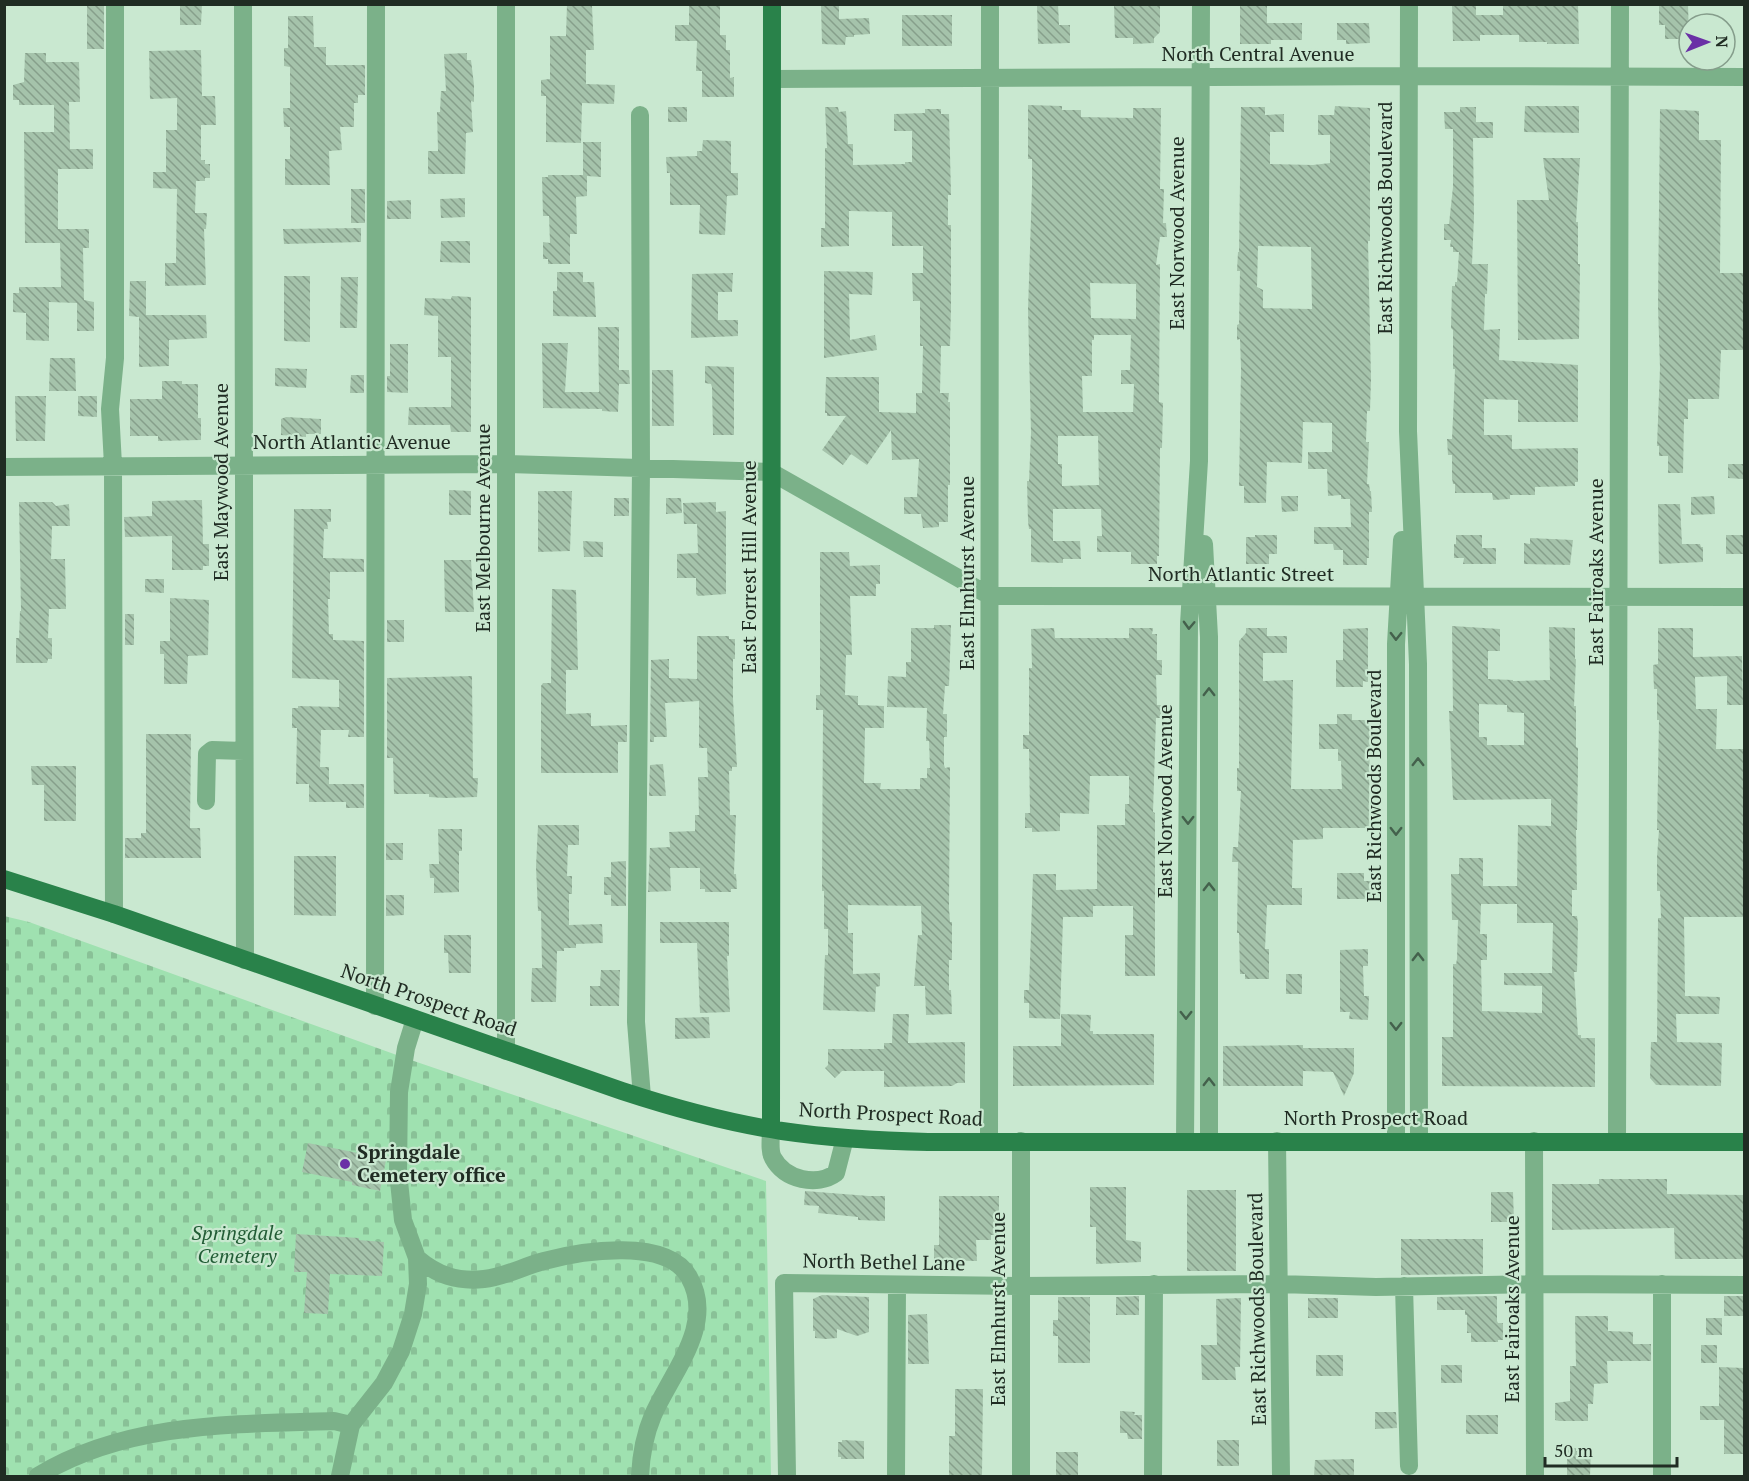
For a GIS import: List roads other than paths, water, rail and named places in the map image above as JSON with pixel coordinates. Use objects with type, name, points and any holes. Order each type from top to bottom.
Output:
[{"type":"main road","name":"East Forrest Hill Avenue","points":[[771,1129],[772,4]]},
{"type":"main road","name":"North Prospect Road","points":[[4,879],[114,914],[642,1097],[721,1119],[771,1129],[845,1138],[913,1142],[1744,1142]]},
{"type":"street","points":[[114,914],[113,465],[110,409],[115,358],[115,4]]},
{"type":"street","name":"East Maywood Avenue","points":[[243,4],[245,960]]},
{"type":"street","points":[[375,1005],[376,4]]},
{"type":"street","name":"East Melbourne Avenue","points":[[506,4],[506,1051]]},
{"type":"street","name":"East Elmhurst Avenue","points":[[989,1142],[990,4]]},
{"type":"street","name":"East Norwood Avenue","points":[[1201,4],[1199,596],[1209,637],[1209,1141]]},
{"type":"street","name":"East Richwoods Boulevard","points":[[1409,4],[1406,596],[1418,676],[1419,1141]]},
{"type":"street","name":"East Fairoaks Avenue","points":[[1617,1141],[1620,4]]},
{"type":"street","name":"North Central Avenue","points":[[772,79],[1744,77]]},
{"type":"street","points":[[640,115],[641,468],[636,1022],[642,1097]]},
{"type":"street","name":"North Atlantic Avenue","points":[[4,467],[506,464],[771,472]]},
{"type":"street","name":"North Atlantic Street","points":[[771,472],[990,596],[1744,597]]},
{"type":"street","name":"East Norwood Avenue","points":[[1185,1141],[1189,624],[1199,596]]},
{"type":"street","name":"East Richwoods Boulevard","points":[[1396,1141],[1396,644],[1406,596]]},
{"type":"street","points":[[206,801],[207,754],[212,750],[244,751]]},
{"type":"street","points":[[340,1476],[351,1425],[384,1383],[402,1351],[413,1314],[418,1284],[417,1258],[403,1220],[398,1173],[399,1092],[406,1048],[415,1019]]},
{"type":"street","points":[[771,1129],[772,1156],[785,1173],[804,1180],[827,1180],[836,1173],[845,1138]]},
{"type":"street","name":"East Elmhurst Avenue","points":[[1021,1141],[1021,1476]]},
{"type":"street","name":"East Richwoods Boulevard","points":[[1277,1141],[1281,1476]]},
{"type":"street","name":"East Fairoaks Avenue","points":[[1534,1141],[1535,1476]]},
{"type":"street","points":[[417,1258],[432,1272],[459,1279],[484,1279],[542,1261],[590,1251],[631,1250],[662,1255],[686,1270],[697,1290],[699,1314],[692,1339],[653,1415],[641,1452],[640,1476]]},
{"type":"street","name":"North Bethel Lane","points":[[787,1476],[784,1283],[1020,1286],[1154,1284],[1744,1285]]},
{"type":"street","points":[[1153,1476],[1154,1284]]},
{"type":"street","points":[[1662,1284],[1662,1476]]},
{"type":"street","points":[[896,1476],[897,1285]]},
{"type":"street","points":[[1404,1286],[1409,1466]]},
{"type":"street","points":[[38,1476],[114,1442],[196,1427],[334,1421],[351,1425]]},
{"type":"place","name":"Springdale Cemetery office","points":[[345,1164]]},
{"type":"park label","name":"Springdale Cemetery","points":[[237,1244]]}]
